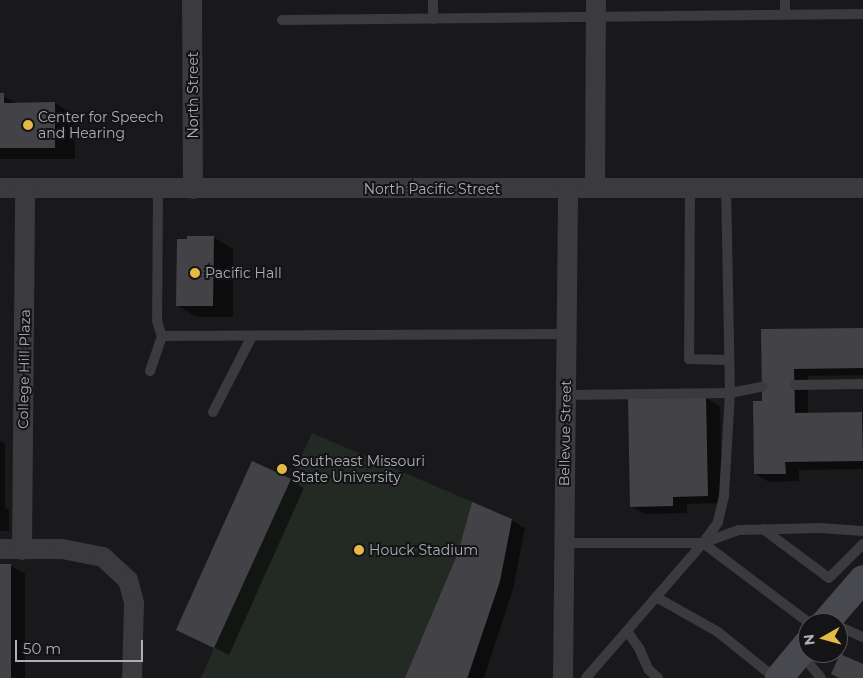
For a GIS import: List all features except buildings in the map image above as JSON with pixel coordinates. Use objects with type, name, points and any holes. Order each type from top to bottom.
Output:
[{"type":"main road","points":[[835,613],[861,585]]},
{"type":"main road","points":[[779,678],[798,655]]},
{"type":"street","name":"North Street","points":[[192,0],[193,189]]},
{"type":"street","points":[[595,187],[596,9]]},
{"type":"street","name":"North Pacific Street","points":[[0,188],[863,188]]},
{"type":"street","name":"College Hill Plaza","points":[[22,550],[25,188]]},
{"type":"street","name":"Bellevue Street","points":[[563,678],[568,188]]},
{"type":"street","points":[[0,549],[62,549],[103,557],[128,580],[134,603],[132,678]]},
{"type":"lane","points":[[432,0],[433,19]]},
{"type":"lane","points":[[785,0],[785,15]]},
{"type":"lane","points":[[282,20],[433,19],[596,9],[785,15],[863,14]]},
{"type":"lane","points":[[690,188],[689,359],[729,360]]},
{"type":"lane","points":[[586,678],[703,543],[718,522],[724,496],[730,393],[726,188]]},
{"type":"lane","points":[[150,371],[162,336],[157,320],[158,189]]},
{"type":"lane","points":[[162,336],[566,334]]},
{"type":"lane","points":[[213,412],[252,336]]},
{"type":"lane","points":[[795,386],[863,384]]},
{"type":"lane","points":[[566,395],[730,393],[762,387]]},
{"type":"lane","points":[[564,542],[703,543],[740,530],[820,528],[863,531]]},
{"type":"lane","points":[[763,529],[830,578],[863,544]]},
{"type":"lane","points":[[703,543],[811,613]]},
{"type":"lane","points":[[656,597],[718,632],[775,678]]},
{"type":"lane","points":[[627,631],[639,648],[649,670],[658,678]]},
{"type":"lane","points":[[848,631],[863,637]]},
{"type":"lane","points":[[812,663],[821,678]]},
{"type":"shaded area","name":"Houck Stadium","points":[[312,433],[512,519],[500,581],[467,678],[201,678],[214,648],[176,630],[252,461],[291,479]]},
{"type":"place","name":"Center for Speech and Hearing","points":[[28,125]]},
{"type":"place","name":"Pacific Hall","points":[[195,273]]},
{"type":"place","name":"Southeast Missouri State University","points":[[282,469]]},
{"type":"place","name":"Houck Stadium","points":[[359,550]]}]
